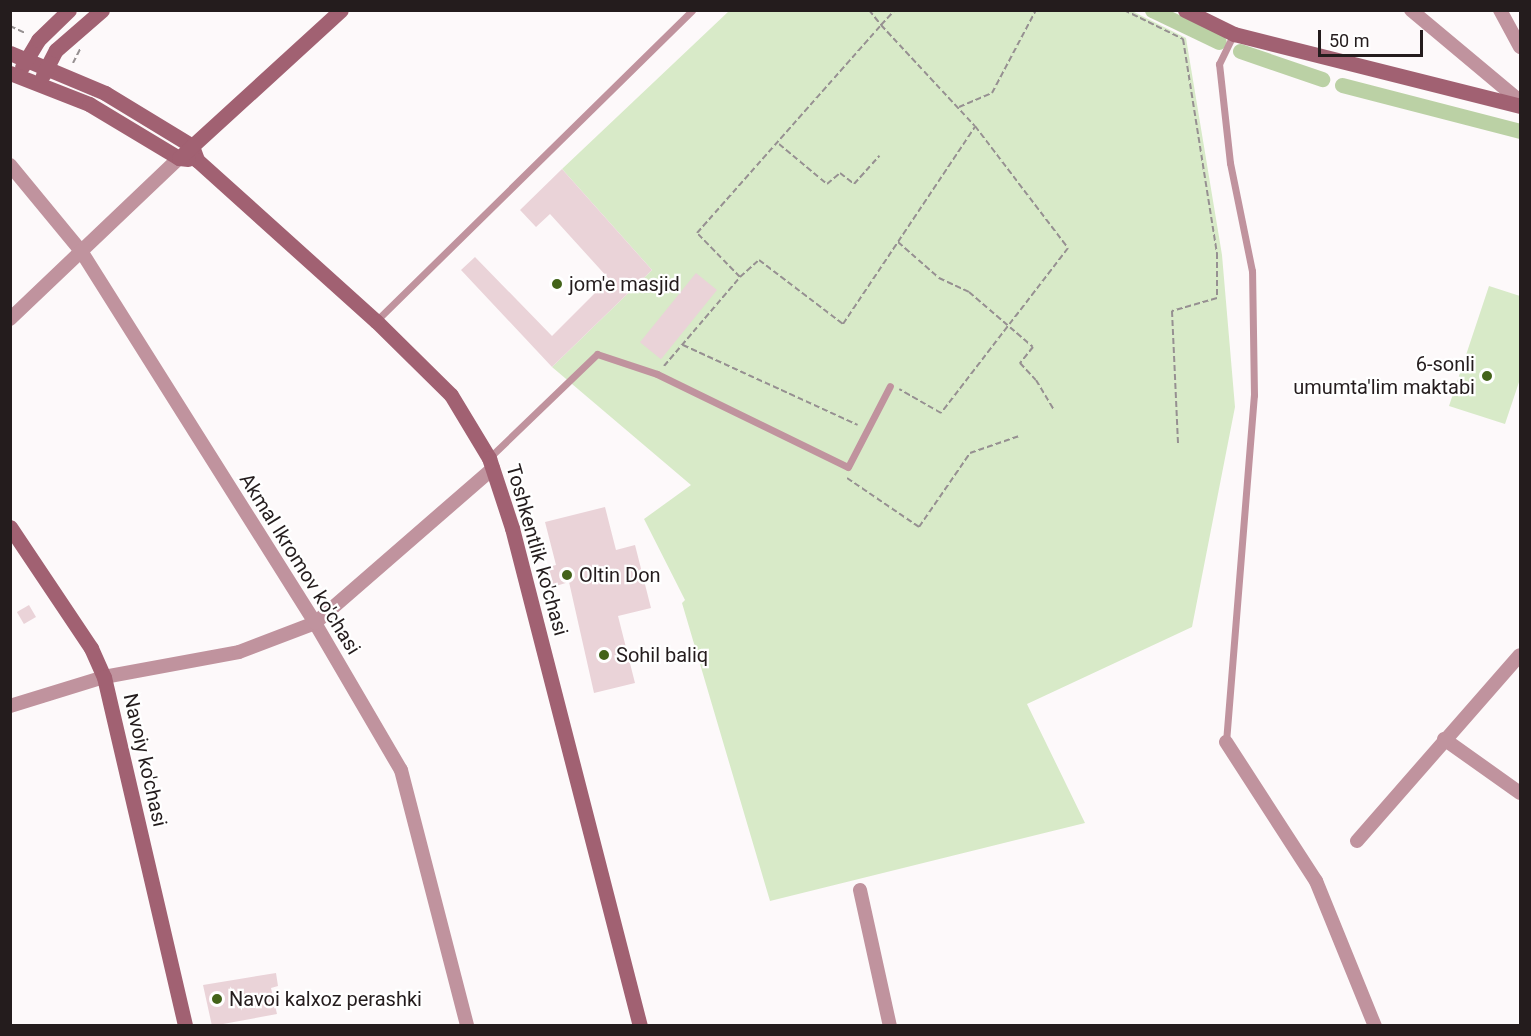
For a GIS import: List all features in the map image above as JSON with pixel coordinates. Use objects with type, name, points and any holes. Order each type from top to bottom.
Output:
[{"type":"main road","points":[[69,10],[35,45],[14,74],[37,82],[116,119],[179,158],[194,153],[341,10]]},
{"type":"main road","points":[[37,82],[51,62],[102,10]]},
{"type":"main road","points":[[1185,10],[1234,34],[1521,106]]},
{"type":"main road","points":[[35,45],[51,62]]},
{"type":"main road","points":[[10,52],[26,59],[51,62]]},
{"type":"main road","name":"Toshkentlik ko'chasi","points":[[51,62],[105,93],[194,153],[376,321],[451,395],[491,463],[512,528],[640,1026]]},
{"type":"main road","name":"Navoiy ko'chasi","points":[[10,527],[91,648],[104,677],[185,1026]]},
{"type":"street","points":[[1411,10],[1521,101]]},
{"type":"street","points":[[1500,10],[1521,47]]},
{"type":"street","points":[[10,319],[179,158]]},
{"type":"street","name":"Akmal Ikromov ko'chasi","points":[[10,165],[81,251],[315,623],[401,770],[467,1026]]},
{"type":"street","points":[[10,706],[104,677],[239,652],[315,623],[491,463]]},
{"type":"street","points":[[1357,841],[1521,655]]},
{"type":"street","points":[[1444,740],[1521,793]]},
{"type":"street","points":[[1226,742],[1316,881],[1375,1026]]},
{"type":"street","points":[[860,890],[890,1026]]},
{"type":"lane","points":[[376,321],[692,10]]},
{"type":"lane","points":[[1226,742],[1254,395],[1252,271],[1230,163],[1220,64],[1234,34]]},
{"type":"lane","points":[[491,463],[597,354],[657,374],[848,467],[890,386]]},
{"type":"path","points":[[869,10],[975,126],[1068,248],[941,413],[890,386]]},
{"type":"path","points":[[740,277],[697,233],[779,144],[895,10]]},
{"type":"path","points":[[958,107],[992,93],[1036,10]]},
{"type":"path","points":[[1124,10],[1183,39],[1217,253],[1217,298],[1172,311],[1178,444]]},
{"type":"path","points":[[657,374],[740,277],[759,260],[843,324],[975,126]]},
{"type":"path","points":[[779,144],[827,184],[840,173],[854,184],[879,156]]},
{"type":"path","points":[[898,242],[939,278],[969,292],[1033,346],[1020,363],[1036,380],[1054,410]]},
{"type":"path","points":[[682,344],[868,430]]},
{"type":"path","points":[[848,467],[846,481],[920,527],[970,453],[1019,436]]},
{"type":"green space","points":[[729,11],[1132,11],[1186,38],[1222,255],[1235,407],[1192,627],[1027,704],[1085,823],[770,901],[682,603],[685,600],[644,519],[691,485],[552,367],[652,270],[562,169]]},
{"type":"green space","points":[[1489,286],[1520,296],[1520,379],[1505,424],[1449,406]]},
{"type":"building","points":[[562,169],[652,270],[552,367],[461,270],[475,257],[552,336],[609,279],[550,214],[536,227],[520,210]]},
{"type":"building","points":[[696,273],[717,290],[661,359],[640,342]]},
{"type":"building","points":[[605,507],[616,550],[635,545],[651,608],[618,616],[635,683],[594,693],[569,582],[546,589],[541,569],[556,565],[545,522]]},
{"type":"building","points":[[29,605],[36,617],[24,624],[17,612]]},
{"type":"building","name":"Navoi kalxoz perashki","points":[[276,973],[278,986],[271,988],[277,1014],[212,1026],[203,985]]},
{"type":"waterway","points":[[1152,10],[1219,42]]},
{"type":"waterway","points":[[1240,51],[1322,79]]},
{"type":"waterway","points":[[1342,85],[1520,131]]},
{"type":"place","name":"jom'e masjid","points":[[557,284]]},
{"type":"place","name":"6-sonli umumta'lim maktabi","points":[[1487,376]]},
{"type":"place","name":"Oltin Don","points":[[567,575]]},
{"type":"place","name":"Sohil baliq","points":[[604,655]]},
{"type":"place","name":"Navoi kalxoz perashki","points":[[217,999]]}]
